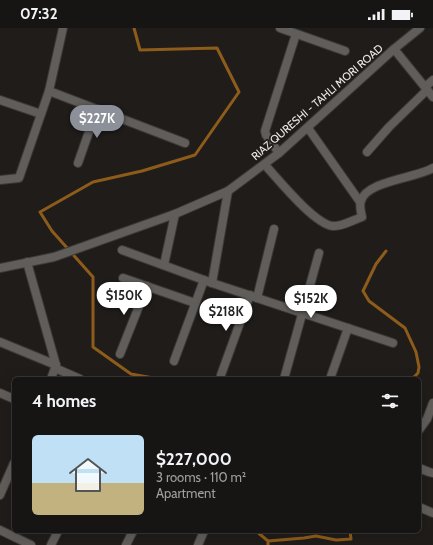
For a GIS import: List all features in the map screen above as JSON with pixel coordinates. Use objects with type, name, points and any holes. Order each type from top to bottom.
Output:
[{"type":"street","points":[[0,180],[19,178],[49,91],[63,28]]},
{"type":"street","points":[[280,28],[345,51]]},
{"type":"street","name":"RIAZ QURESHI - TAHLI MORI ROAD","points":[[0,268],[54,256],[175,214],[228,191],[280,153],[394,49],[420,28]]},
{"type":"street","points":[[280,153],[266,135],[266,131],[296,34]]},
{"type":"street","points":[[394,49],[433,97]]},
{"type":"street","points":[[367,152],[433,80]]},
{"type":"street","points":[[49,91],[185,143]]},
{"type":"street","points":[[0,100],[41,114]]},
{"type":"street","points":[[78,162],[97,109]]},
{"type":"street","points":[[265,164],[295,199],[325,224],[334,226],[362,217],[360,202],[308,128]]},
{"type":"street","points":[[360,202],[363,196],[381,184],[432,171]]},
{"type":"street","points":[[174,361],[195,303],[208,281],[228,191]]},
{"type":"street","points":[[164,265],[175,214]]},
{"type":"street","points":[[221,375],[254,297],[274,229]]},
{"type":"street","points":[[122,250],[254,297],[393,343]]},
{"type":"street","points":[[285,377],[319,253]]},
{"type":"street","points":[[27,262],[55,366],[52,377]]},
{"type":"street","points":[[123,278],[195,303]]},
{"type":"street","points":[[120,354],[147,286]]},
{"type":"street","points":[[331,377],[348,328]]},
{"type":"street","points":[[0,342],[76,377]]},
{"type":"street","points":[[0,392],[12,397]]},
{"type":"street","points":[[421,427],[427,419],[433,403]]},
{"type":"street","points":[[0,495],[3,481],[12,466]]},
{"type":"street","points":[[421,469],[433,473]]},
{"type":"street","points":[[421,508],[433,513]]},
{"type":"street","points":[[0,530],[31,545]]},
{"type":"street","points":[[51,545],[57,533]]},
{"type":"street","points":[[126,545],[131,533]]},
{"type":"street","points":[[198,545],[203,533]]},
{"type":"waterway","points":[[134,28],[140,50],[217,48],[239,92],[195,155],[142,171],[93,182],[40,212],[52,231],[93,277],[93,347],[131,374],[148,377]]},
{"type":"waterway","points":[[386,251],[376,264],[363,291],[369,301],[405,328],[416,352],[419,367],[418,373],[414,377]]},
{"type":"waterway","points":[[258,533],[268,541],[268,545]]},
{"type":"waterway","points":[[268,541],[316,536],[336,540],[351,539],[350,533]]}]
